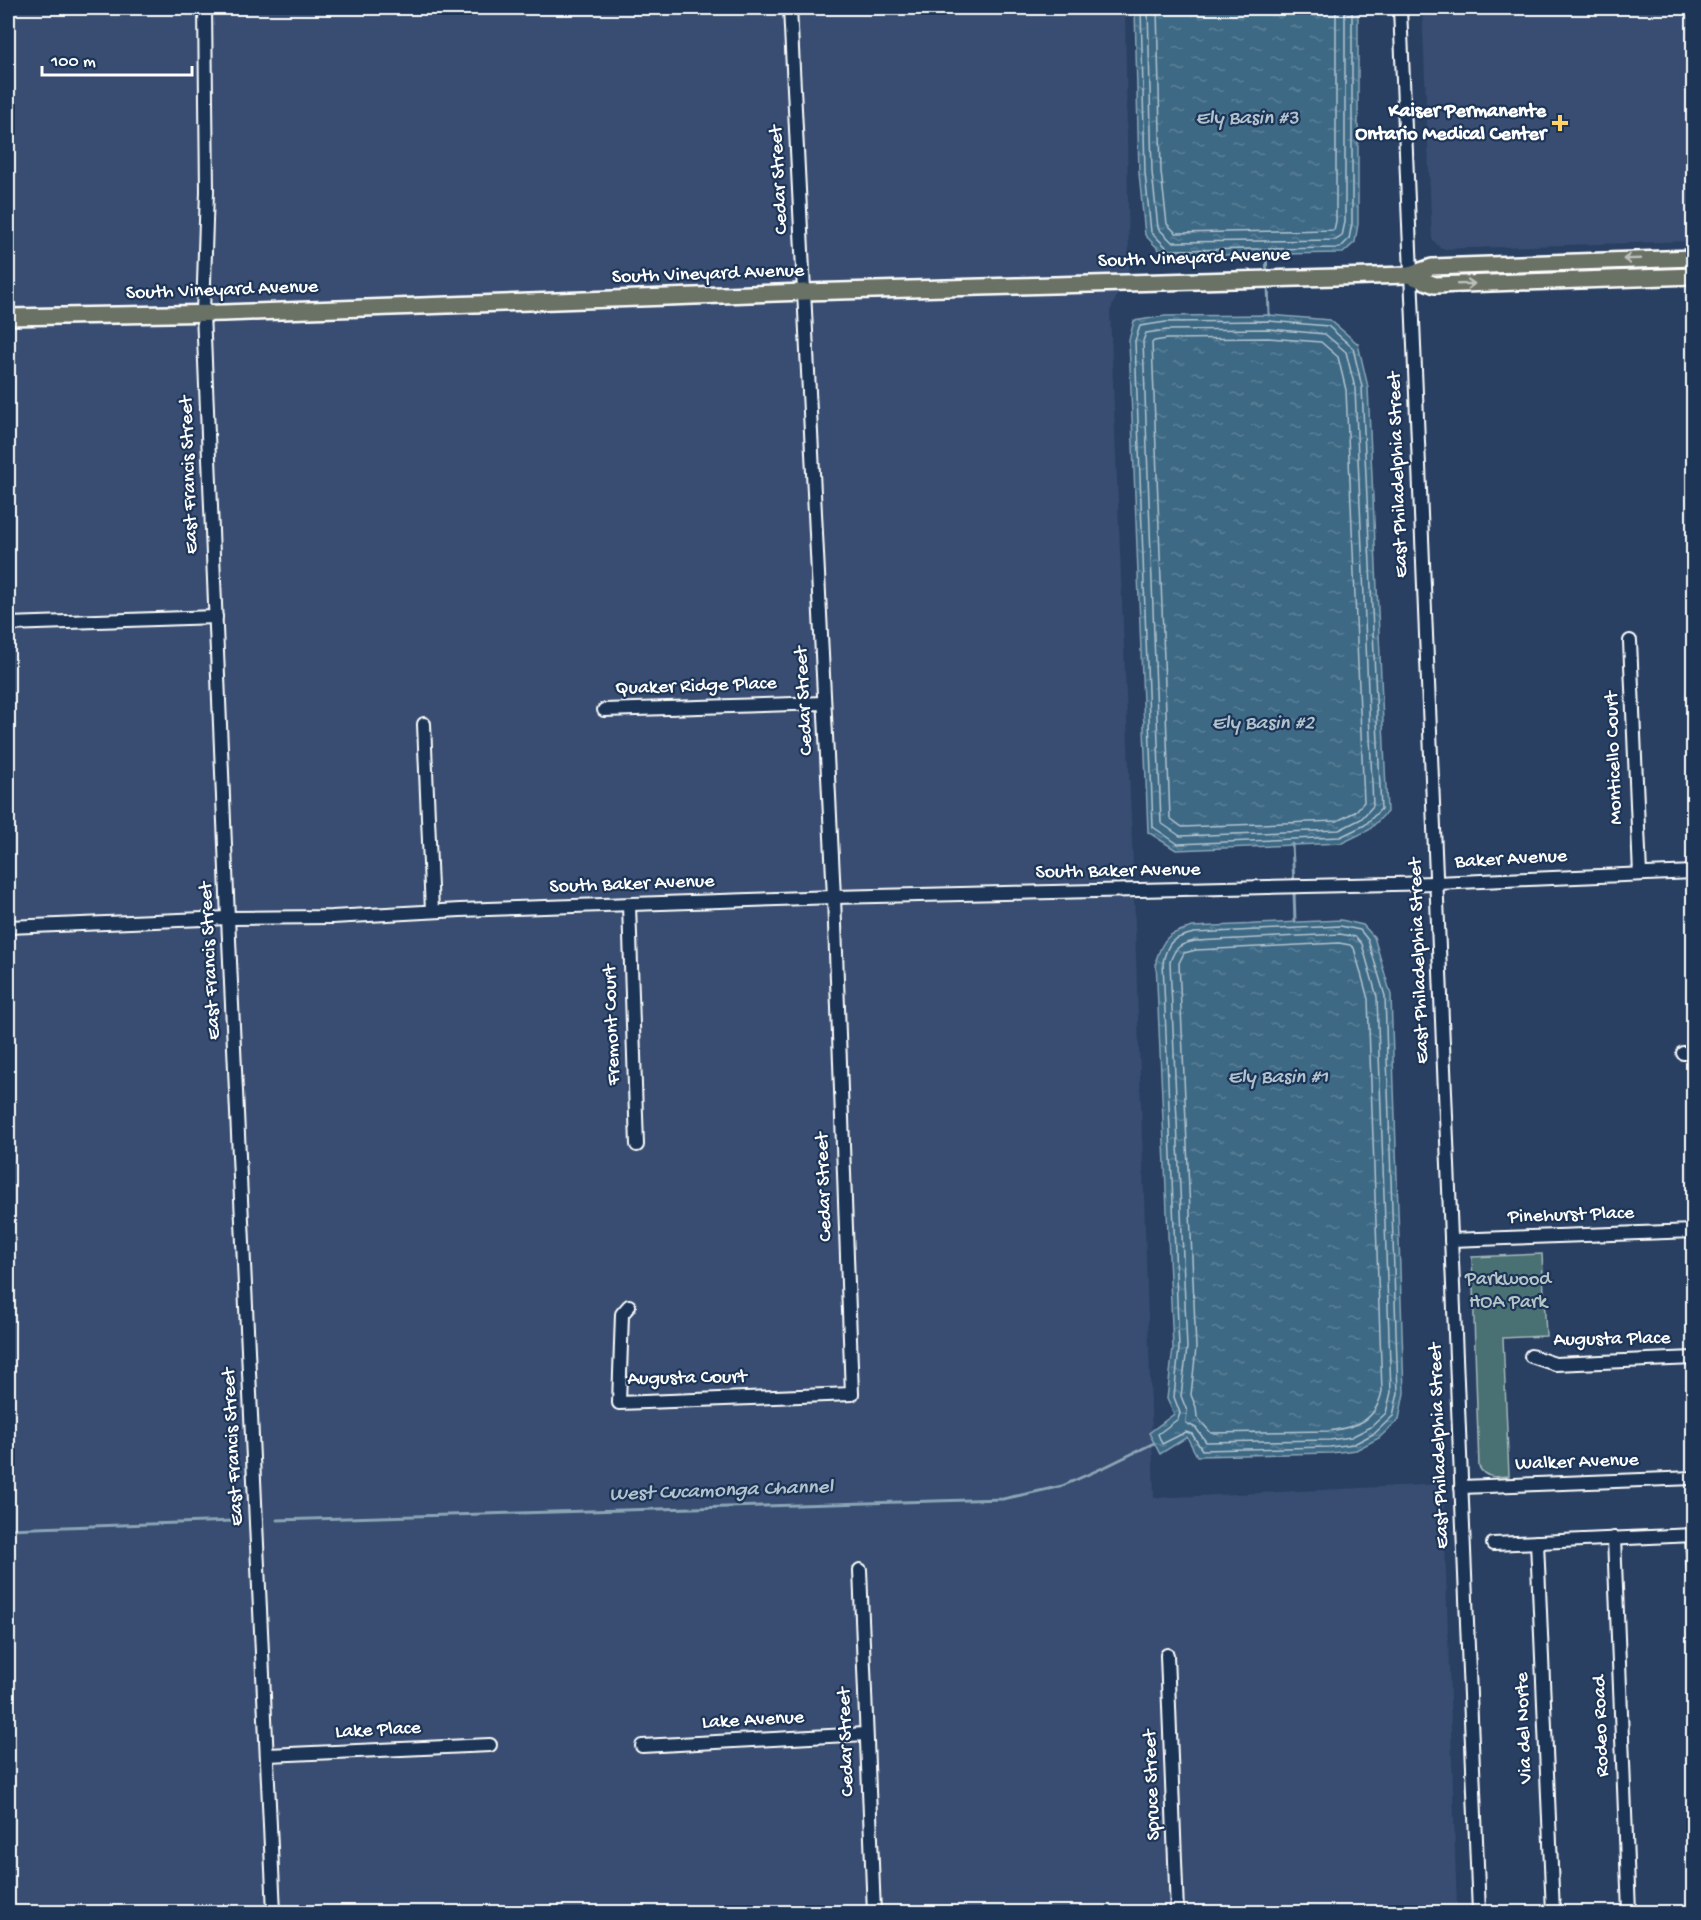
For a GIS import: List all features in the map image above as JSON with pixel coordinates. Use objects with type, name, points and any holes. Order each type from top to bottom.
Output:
[{"type":"main road","name":"South Vineyard Avenue","points":[[8,317],[203,313],[1410,274],[1432,267],[1694,258]]},
{"type":"main road","name":"South Vineyard Avenue","points":[[1410,274],[1435,285],[1694,276]]},
{"type":"street","name":"East Francis Street","points":[[205,8],[207,191],[203,313],[228,918],[274,1912]]},
{"type":"street","name":"Cedar Street","points":[[790,8],[834,897],[852,1394]]},
{"type":"street","name":"East Philadelphia Street","points":[[1400,8],[1479,1912]]},
{"type":"street","points":[[8,624],[216,617]]},
{"type":"street","name":"Monticello Court","points":[[1630,640],[1640,874]]},
{"type":"street","name":"Quaker Ridge Place","points":[[604,710],[825,703]]},
{"type":"street","points":[[424,724],[432,911]]},
{"type":"street","name":"Baker Avenue","points":[[1257,888],[1694,872]]},
{"type":"street","name":"South Baker Avenue","points":[[8,927],[834,897],[1257,888]]},
{"type":"street","name":"Fremont Court","points":[[629,904],[637,1145]]},
{"type":"street","name":"Pinehurst Place","points":[[1451,1240],[1694,1231]]},
{"type":"street","name":"Augusta Court","points":[[629,1306],[622,1314],[619,1403],[852,1394]]},
{"type":"street","name":"Augusta Place","points":[[1531,1356],[1555,1364],[1694,1358]]},
{"type":"street","name":"Walker Avenue","points":[[1461,1487],[1694,1478]]},
{"type":"street","points":[[1493,1544],[1693,1535],[1694,1574]]},
{"type":"street","name":"Rodeo Road","points":[[1614,1538],[1629,1912]]},
{"type":"street","name":"Via del Norte","points":[[1537,1542],[1552,1912]]},
{"type":"street","name":"Cedar Street","points":[[860,1570],[874,1912]]},
{"type":"street","name":"Spruce Street","points":[[1167,1655],[1177,1912]]},
{"type":"street","name":"Lake Avenue","points":[[642,1746],[866,1734]]},
{"type":"street","name":"Lake Place","points":[[268,1755],[490,1745]]},
{"type":"shaded area","points":[[8,8],[1125,8],[1129,269],[1110,311],[1133,865],[1154,1498],[1443,1484],[1457,1912],[8,1912]]},
{"type":"shaded area","name":"Kaiser Permanente Ontario Medical Center","points":[[1422,8],[1693,8],[1693,241],[1441,249],[1432,239]]},
{"type":"green space","name":"Parkwood HOA Park","points":[[1542,1254],[1546,1336],[1503,1338],[1509,1476],[1492,1476],[1485,1474],[1479,1467],[1472,1257]]},
{"type":"water","name":"Ely Basin #3","points":[[1135,8],[1358,8],[1358,224],[1355,242],[1343,253],[1165,256],[1145,235],[1139,173]]},
{"type":"water","name":"Ely Basin #2","points":[[1269,315],[1330,320],[1358,344],[1368,387],[1387,812],[1369,830],[1342,843],[1176,850],[1148,832],[1129,340],[1134,321],[1165,316]]},
{"type":"water","name":"Ely Basin #1","points":[[1341,920],[1363,925],[1374,937],[1391,995],[1404,1393],[1399,1419],[1379,1438],[1356,1450],[1331,1453],[1197,1456],[1187,1437],[1160,1454],[1149,1433],[1174,1414],[1167,1399],[1173,1348],[1156,960],[1168,937],[1178,931],[1193,927]]},
{"type":"waterway","points":[[1266,254],[1267,274]]},
{"type":"waterway","points":[[1268,284],[1269,315]]},
{"type":"waterway","points":[[1292,844],[1294,884]]},
{"type":"waterway","points":[[1294,891],[1295,922]]},
{"type":"waterway","name":"West Cucamonga Channel","points":[[277,1520],[1003,1499],[1062,1486],[1154,1443]]},
{"type":"waterway","name":"West Cucamonga Channel","points":[[8,1529],[234,1521]]},
{"type":"place","name":"Kaiser Permanente Ontario Medical Center","points":[[1560,123]]}]
